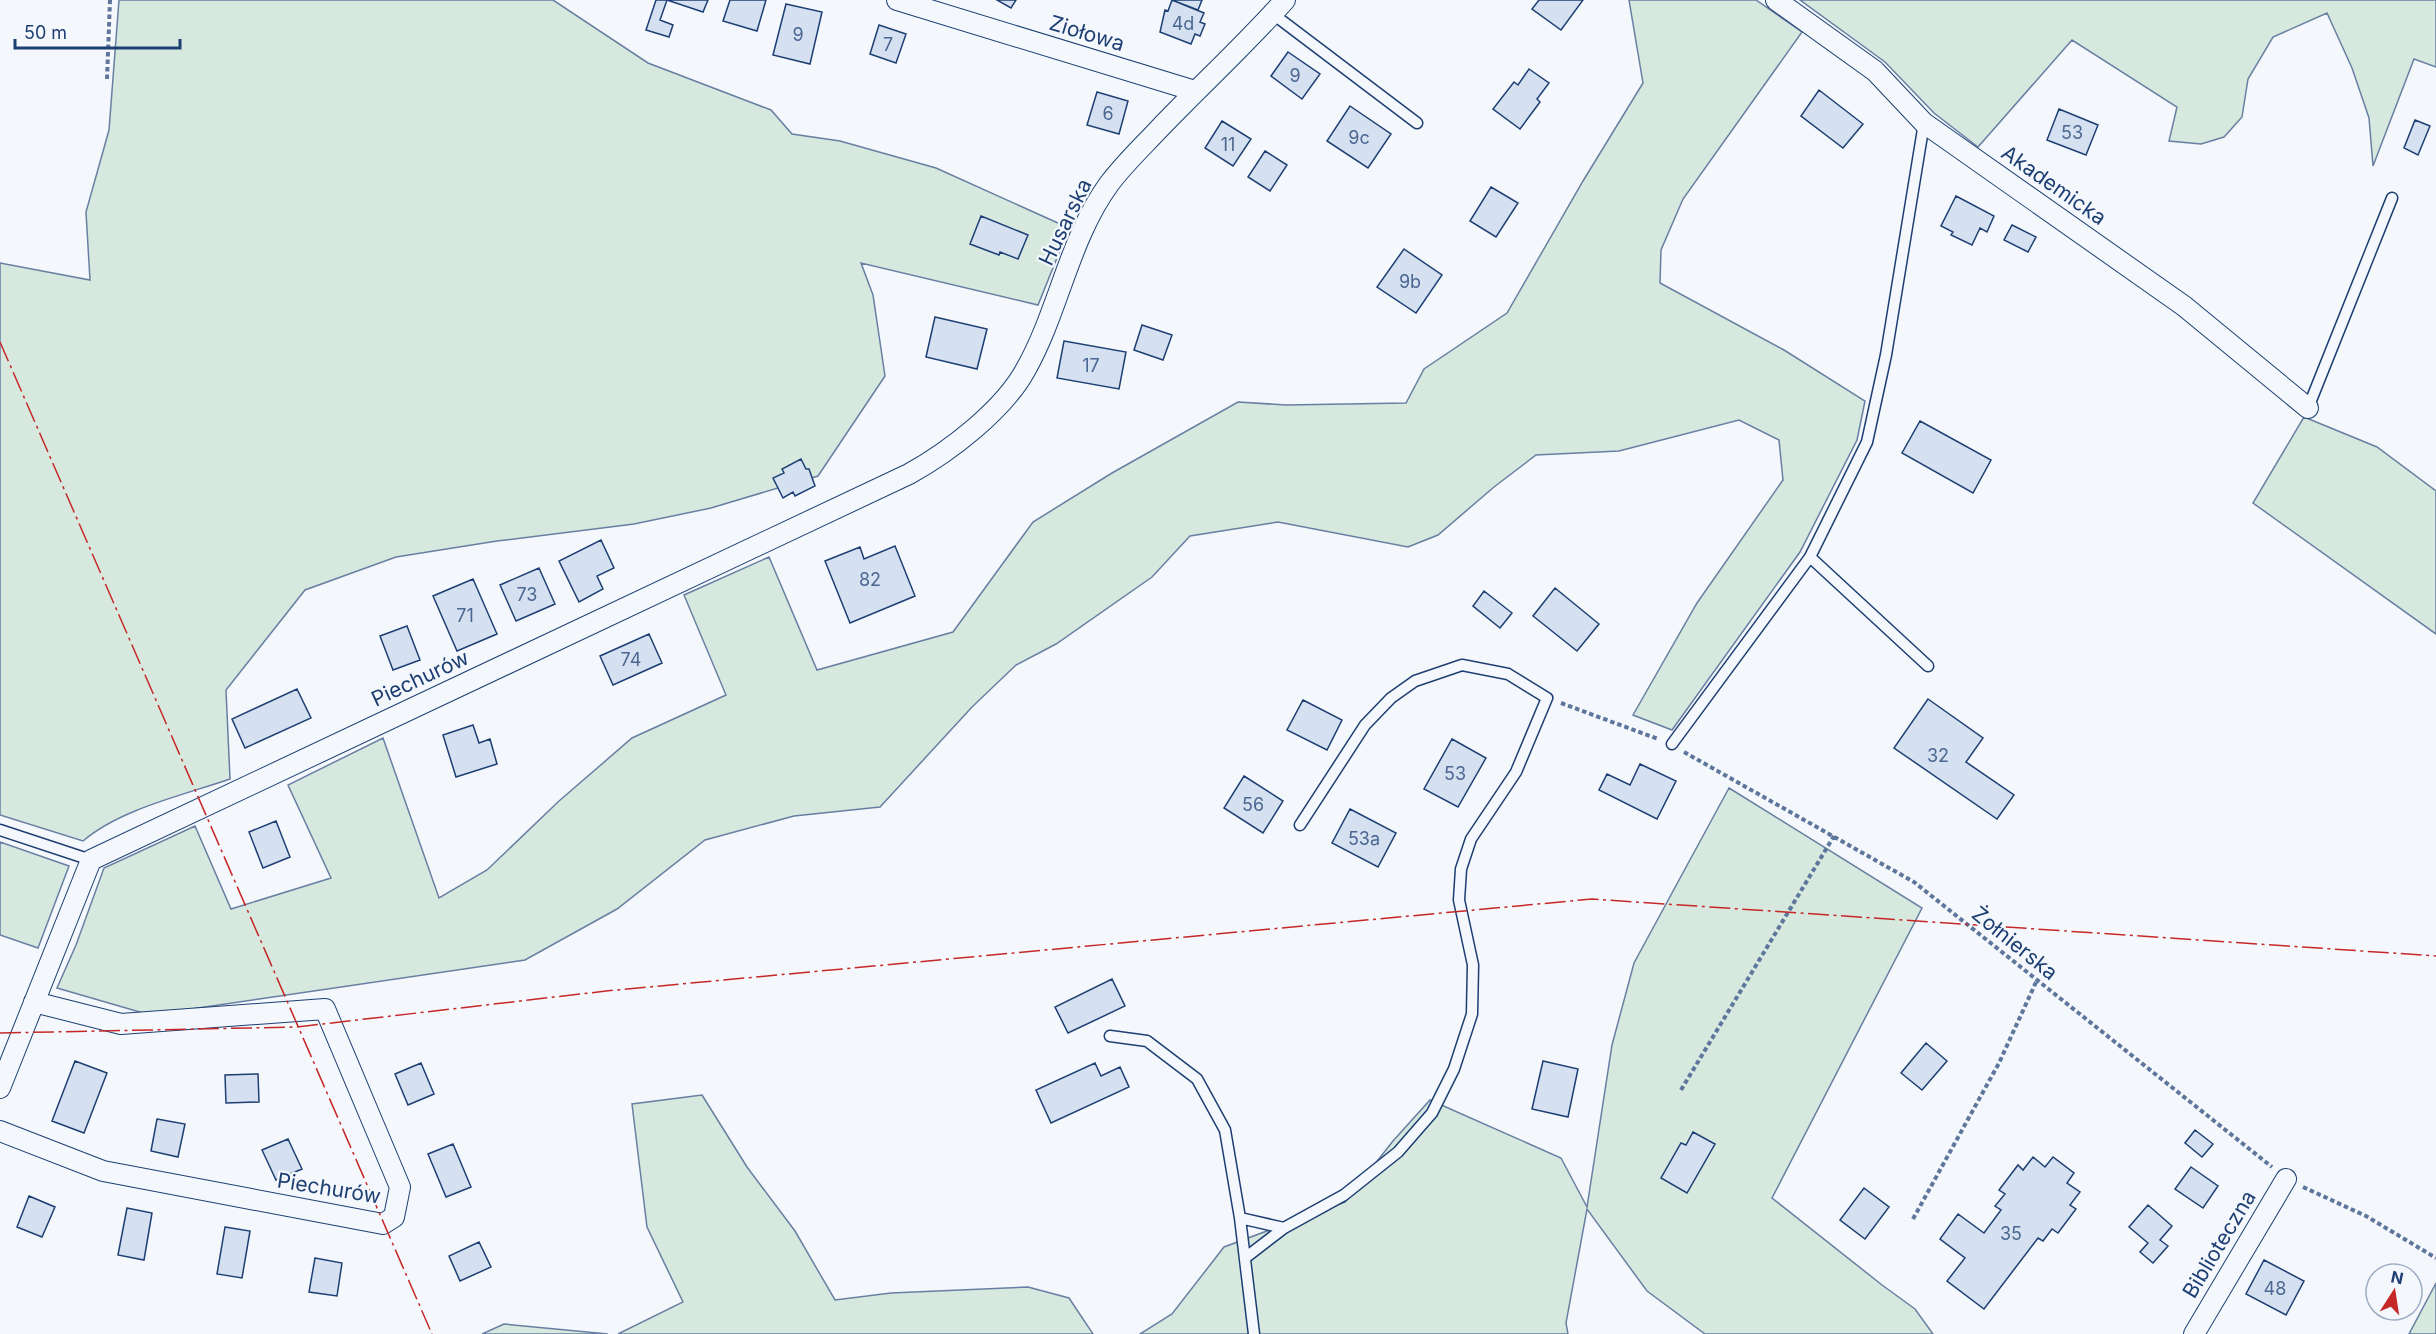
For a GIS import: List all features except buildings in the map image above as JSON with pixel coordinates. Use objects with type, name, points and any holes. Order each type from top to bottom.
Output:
[{"type":"street","name":"Ziołowa","points":[[897,0],[1195,91]]},
{"type":"street","name":"Akademicka","points":[[1776,0],[1875,70],[1924,123],[2184,306],[2308,408]]},
{"type":"street","name":"Husarska","points":[[909,474],[959,442],[1011,392],[1036,351],[1084,226],[1097,201],[1123,167],[1279,7]]},
{"type":"street","name":"Piechurów","points":[[91,860],[909,474]]},
{"type":"street","points":[[0,1088],[91,860]]},
{"type":"street","name":"Piechurów","points":[[0,1131],[103,1172],[383,1224],[394,1217],[400,1187],[324,1009],[121,1024],[34,1002]]},
{"type":"street","name":"Biblioteczna","points":[[2194,1334],[2286,1179]]},
{"type":"lane","points":[[1279,7],[1417,123]]},
{"type":"lane","points":[[1671,744],[1810,557],[1867,442],[1886,355],[1924,123]]},
{"type":"lane","points":[[2308,408],[2392,198]]},
{"type":"lane","points":[[1810,557],[1928,666]]},
{"type":"lane","points":[[1245,1258],[1284,1228],[1344,1195],[1398,1152],[1432,1113],[1454,1069],[1472,1014],[1473,965],[1460,900],[1461,869],[1471,839],[1516,772],[1547,698],[1508,674],[1462,665],[1415,681],[1391,698],[1365,725],[1300,825]]},
{"type":"lane","points":[[0,830],[91,860]]},
{"type":"lane","points":[[1110,1036],[1148,1041],[1197,1079],[1225,1130],[1240,1218],[1254,1334]]},
{"type":"lane","points":[[1240,1218],[1284,1228]]},
{"type":"path","points":[[107,79],[110,0]]},
{"type":"path","name":"Żołnierska","points":[[1547,698],[1671,744],[1914,882],[2286,1179],[2366,1216],[2436,1258]]},
{"type":"path","points":[[1681,1090],[1834,836]]},
{"type":"path","points":[[1913,1219],[1999,1063],[2037,980]]},
{"type":"shaded area","points":[[119,0],[553,0],[648,63],[771,110],[792,134],[840,141],[936,168],[1069,228],[1038,305],[861,263],[873,295],[885,376],[818,476],[711,508],[634,524],[497,541],[396,557],[305,590],[226,690],[230,779],[173,797],[115,820],[83,841],[0,815],[0,263],[90,280],[86,212],[109,130]]},
{"type":"shaded area","points":[[1629,0],[1756,0],[1802,32],[1683,199],[1661,250],[1660,283],[1784,350],[1865,401],[1857,440],[1800,552],[1672,730],[1633,715],[1697,603],[1783,480],[1779,440],[1739,420],[1619,451],[1536,455],[1438,535],[1408,547],[1278,522],[1190,536],[1152,577],[1056,644],[1016,665],[972,707],[880,807],[794,816],[705,840],[617,909],[525,960],[150,1015],[57,988],[76,945],[104,868],[195,826],[231,909],[331,878],[288,785],[383,738],[439,898],[487,870],[559,801],[632,738],[726,695],[684,595],[769,557],[817,670],[953,632],[1033,522],[1112,473],[1238,402],[1286,405],[1406,403],[1424,369],[1507,313],[1643,83]]},
{"type":"shaded area","points":[[1800,0],[2436,0],[2436,67],[2414,59],[2373,166],[2369,118],[2352,68],[2327,13],[2273,37],[2248,79],[2242,117],[2224,137],[2201,144],[2169,141],[2177,107],[2072,40],[1978,147],[1934,113],[1885,62]]},
{"type":"shaded area","points":[[2304,417],[2377,447],[2436,491],[2436,634],[2253,503]]},
{"type":"shaded area","points":[[1729,788],[1922,908],[1772,1198],[1915,1309],[1933,1334],[1705,1334],[1647,1291],[1587,1209],[1566,1323],[1568,1334],[1140,1334],[1172,1314],[1224,1247],[1345,1202],[1393,1141],[1430,1100],[1561,1158],[1587,1207],[1612,1045],[1634,963]]},
{"type":"shaded area","points":[[0,842],[69,866],[38,948],[0,935]]},
{"type":"shaded area","points":[[702,1095],[747,1167],[795,1231],[835,1300],[891,1293],[1028,1287],[1069,1298],[1093,1334],[618,1334],[683,1302],[647,1227],[632,1104]]},
{"type":"shaded area","points":[[2436,1283],[2436,1334],[2409,1334],[2415,1322],[2424,1322],[2424,1306]]},
{"type":"shaded area","points":[[504,1324],[608,1334],[482,1334]]},
{"type":"power","points":[[0,342],[432,1334]]},
{"type":"power","points":[[0,1033],[297,1027],[606,991],[1592,899],[2436,956]]}]
